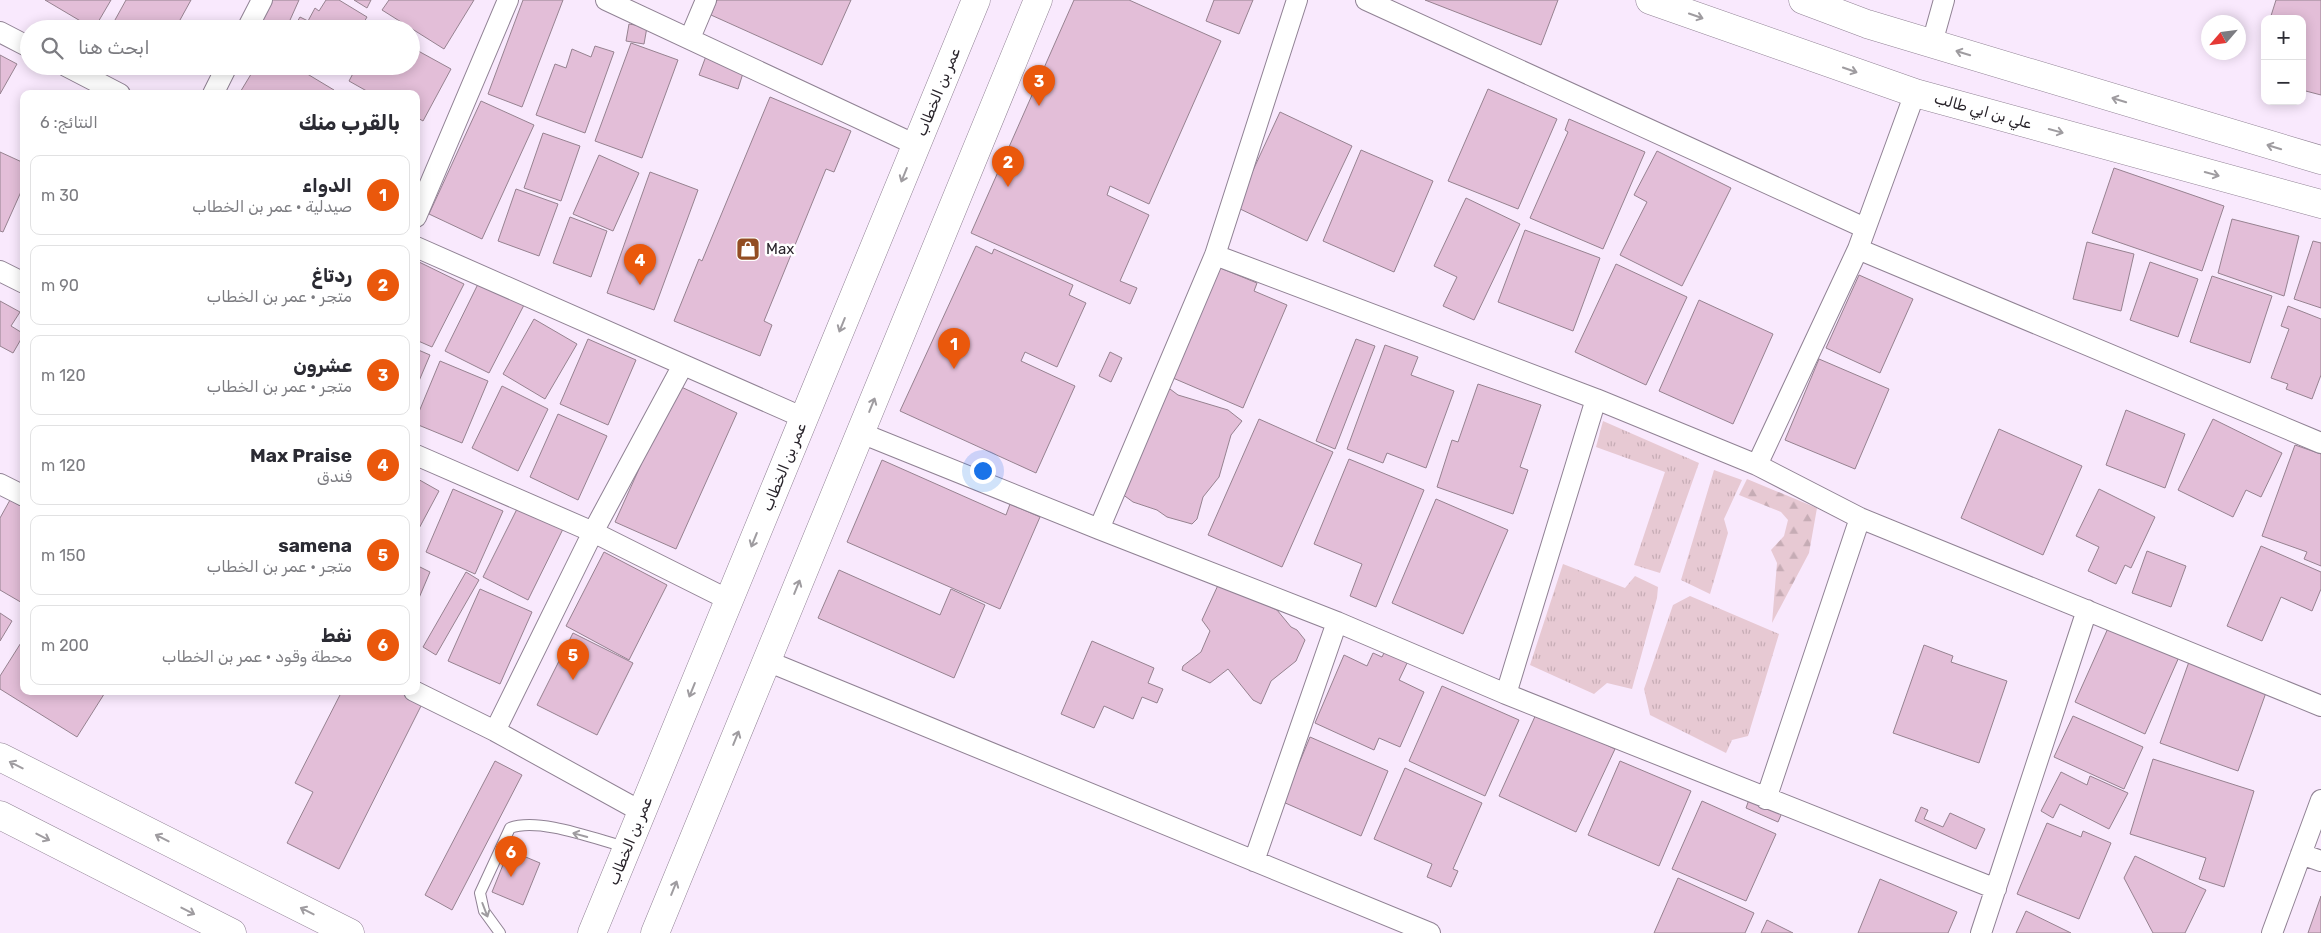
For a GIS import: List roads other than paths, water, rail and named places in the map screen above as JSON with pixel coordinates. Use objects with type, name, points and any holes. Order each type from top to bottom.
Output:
[{"type":"street","points":[[252,20],[262,0]]},
{"type":"street","points":[[420,208],[508,0]]},
{"type":"street","points":[[606,0],[916,145]]},
{"type":"street","points":[[690,38],[706,0]]},
{"type":"street","name":"عمر بن الخطاب","points":[[592,933],[976,0]]},
{"type":"street","points":[[660,931],[767,661],[1038,0]]},
{"type":"street","points":[[1099,529],[1215,255],[1297,0]]},
{"type":"street","points":[[1366,0],[1865,228]]},
{"type":"street","name":"علي بن ابي طالب","points":[[1650,0],[1915,93],[2321,204]]},
{"type":"street","points":[[1803,0],[1867,24],[2321,160]]},
{"type":"street","points":[[1932,44],[1944,0]]},
{"type":"street","points":[[0,32],[20,42]]},
{"type":"street","points":[[83,75],[112,90]]},
{"type":"street","points":[[215,90],[222,75]]},
{"type":"street","points":[[1757,465],[1858,249],[1915,93]]},
{"type":"street","points":[[420,249],[804,418]]},
{"type":"street","points":[[1858,249],[2321,443]]},
{"type":"street","points":[[1215,255],[1596,399],[1757,465],[1860,518],[2321,706]]},
{"type":"street","points":[[0,271],[20,281]]},
{"type":"street","points":[[495,731],[592,532],[683,365]]},
{"type":"street","points":[[1506,694],[1596,399]]},
{"type":"street","points":[[861,433],[1337,622],[1506,694],[1996,889]]},
{"type":"street","points":[[420,457],[592,532],[729,600]]},
{"type":"street","points":[[0,484],[20,494]]},
{"type":"street","points":[[1766,798],[1860,518]]},
{"type":"street","points":[[1981,933],[2086,610]]},
{"type":"street","points":[[1254,861],[1337,622]]},
{"type":"street","points":[[767,661],[1430,933]]},
{"type":"street","points":[[420,694],[495,731],[642,812]]},
{"type":"street","points":[[0,757],[350,933]]},
{"type":"street","points":[[2272,933],[2321,800]]},
{"type":"street","points":[[0,815],[232,933]]},
{"type":"street","points":[[2301,854],[2321,861]]},
{"type":"lane","points":[[500,933],[484,911],[480,893],[510,828],[521,823],[539,824],[627,847]]},
{"type":"place","name":"عشرون","points":[[1039,106]]},
{"type":"place","name":"ردتاغ","points":[[1008,187]]},
{"type":"place","name":"Max","points":[[748,249]]},
{"type":"place","name":"Max Praise","points":[[640,285]]},
{"type":"place","name":"الدواء","points":[[954,369]]},
{"type":"place","name":"samena","points":[[573,680]]},
{"type":"place","name":"نفط","points":[[511,877]]}]
